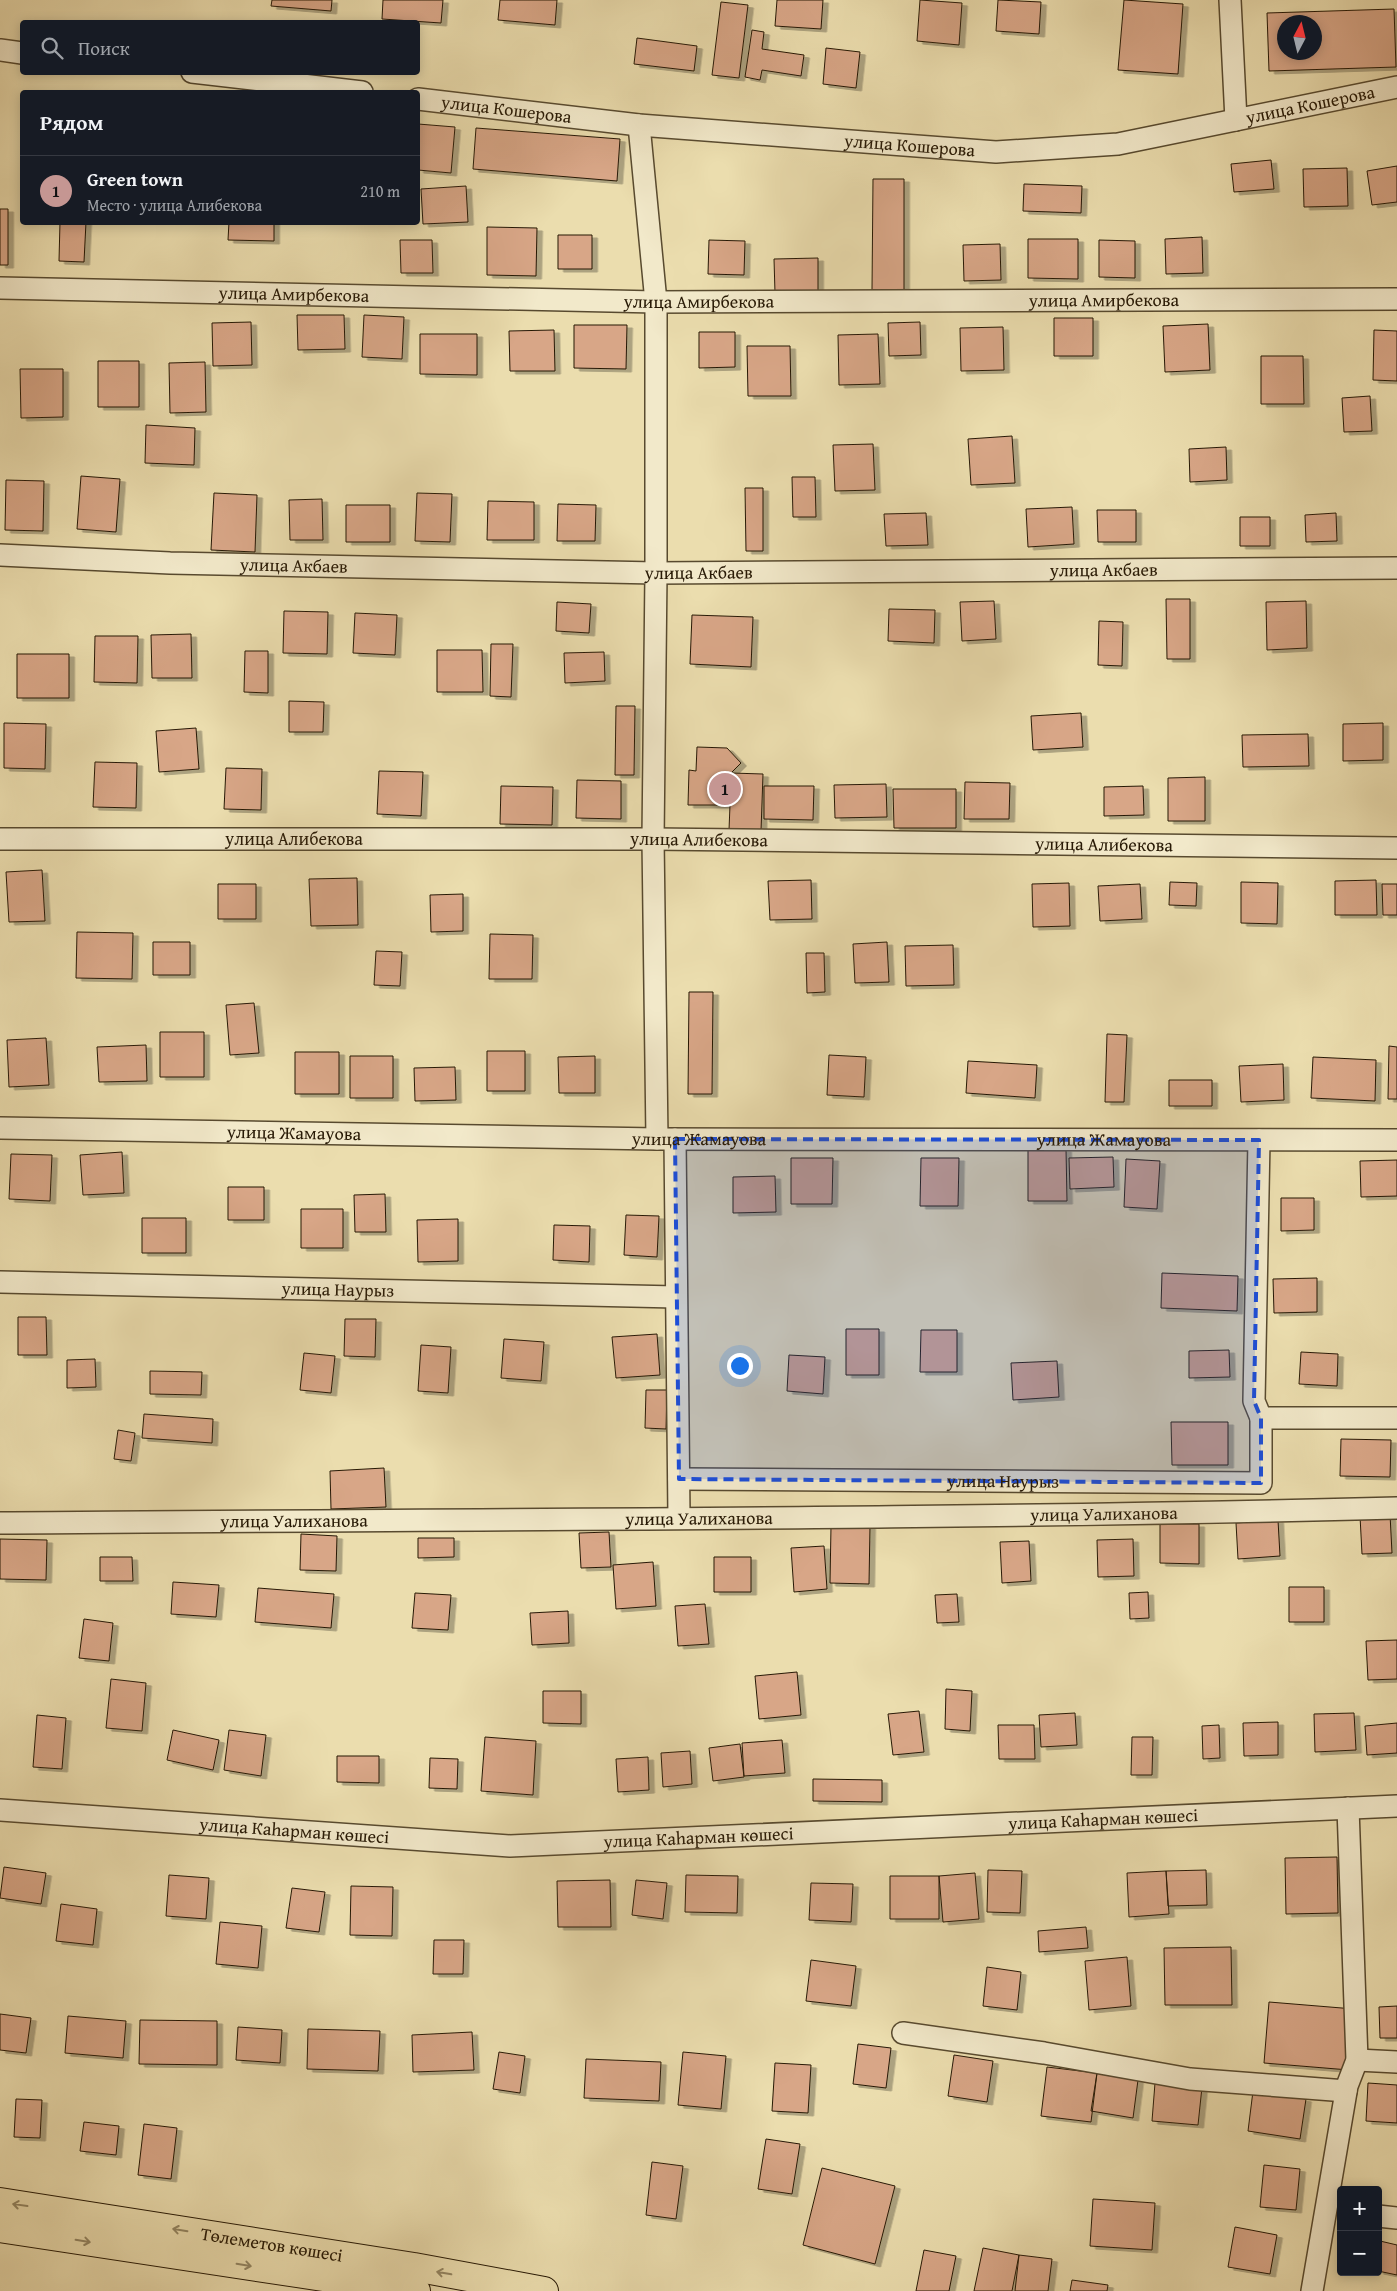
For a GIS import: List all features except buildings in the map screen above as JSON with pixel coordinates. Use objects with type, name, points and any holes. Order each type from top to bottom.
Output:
[{"type":"main road","name":"Төлеметов көшесі","points":[[0,2202],[404,2265],[544,2291]]},
{"type":"main road","name":"Төлеметов көшесі","points":[[0,2228],[416,2291]]},
{"type":"street","points":[[1230,0],[1236,120]]},
{"type":"street","points":[[0,50],[20,53]]},
{"type":"street","points":[[218,75],[345,90]]},
{"type":"street","name":"улица Кошерова","points":[[420,99],[639,125],[996,152],[1118,144],[1397,88]]},
{"type":"street","points":[[639,125],[656,302],[656,573],[653,839],[666,1139],[676,1297],[679,1517]]},
{"type":"street","name":"улица Амирбекова","points":[[0,288],[656,302],[1397,299]]},
{"type":"street","name":"улица Акбаев","points":[[0,555],[170,563],[656,573],[1397,568]]},
{"type":"street","name":"улица Алибекова","points":[[0,839],[653,839],[1397,848]]},
{"type":"street","name":"улица Жамауова","points":[[0,1128],[666,1139],[1397,1140]]},
{"type":"street","name":"улица Наурыз","points":[[679,1479],[1261,1483],[1260,1418],[1254,1401],[1259,1140]]},
{"type":"street","name":"улица Наурыз","points":[[0,1282],[676,1297]]},
{"type":"street","points":[[1260,1418],[1397,1418]]},
{"type":"street","name":"улица Уалиханова","points":[[0,1523],[679,1517],[1108,1516],[1397,1508]]},
{"type":"street","name":"улица Каһарман көшесі","points":[[0,1810],[510,1846],[1397,1806]]},
{"type":"street","points":[[1312,2291],[1333,2212],[1346,2091],[1357,2060],[1348,1808]]},
{"type":"street","points":[[903,2033],[1044,2053],[1190,2079],[1346,2091]]},
{"type":"street","points":[[1357,2060],[1397,2062]]},
{"type":"street","points":[[1382,2216],[1397,2218]]},
{"type":"highlighted area","points":[[675,1139],[1259,1140],[1254,1401],[1261,1418],[1261,1483],[679,1479]]},
{"type":"place","name":"Green town","points":[[725,789]]}]
